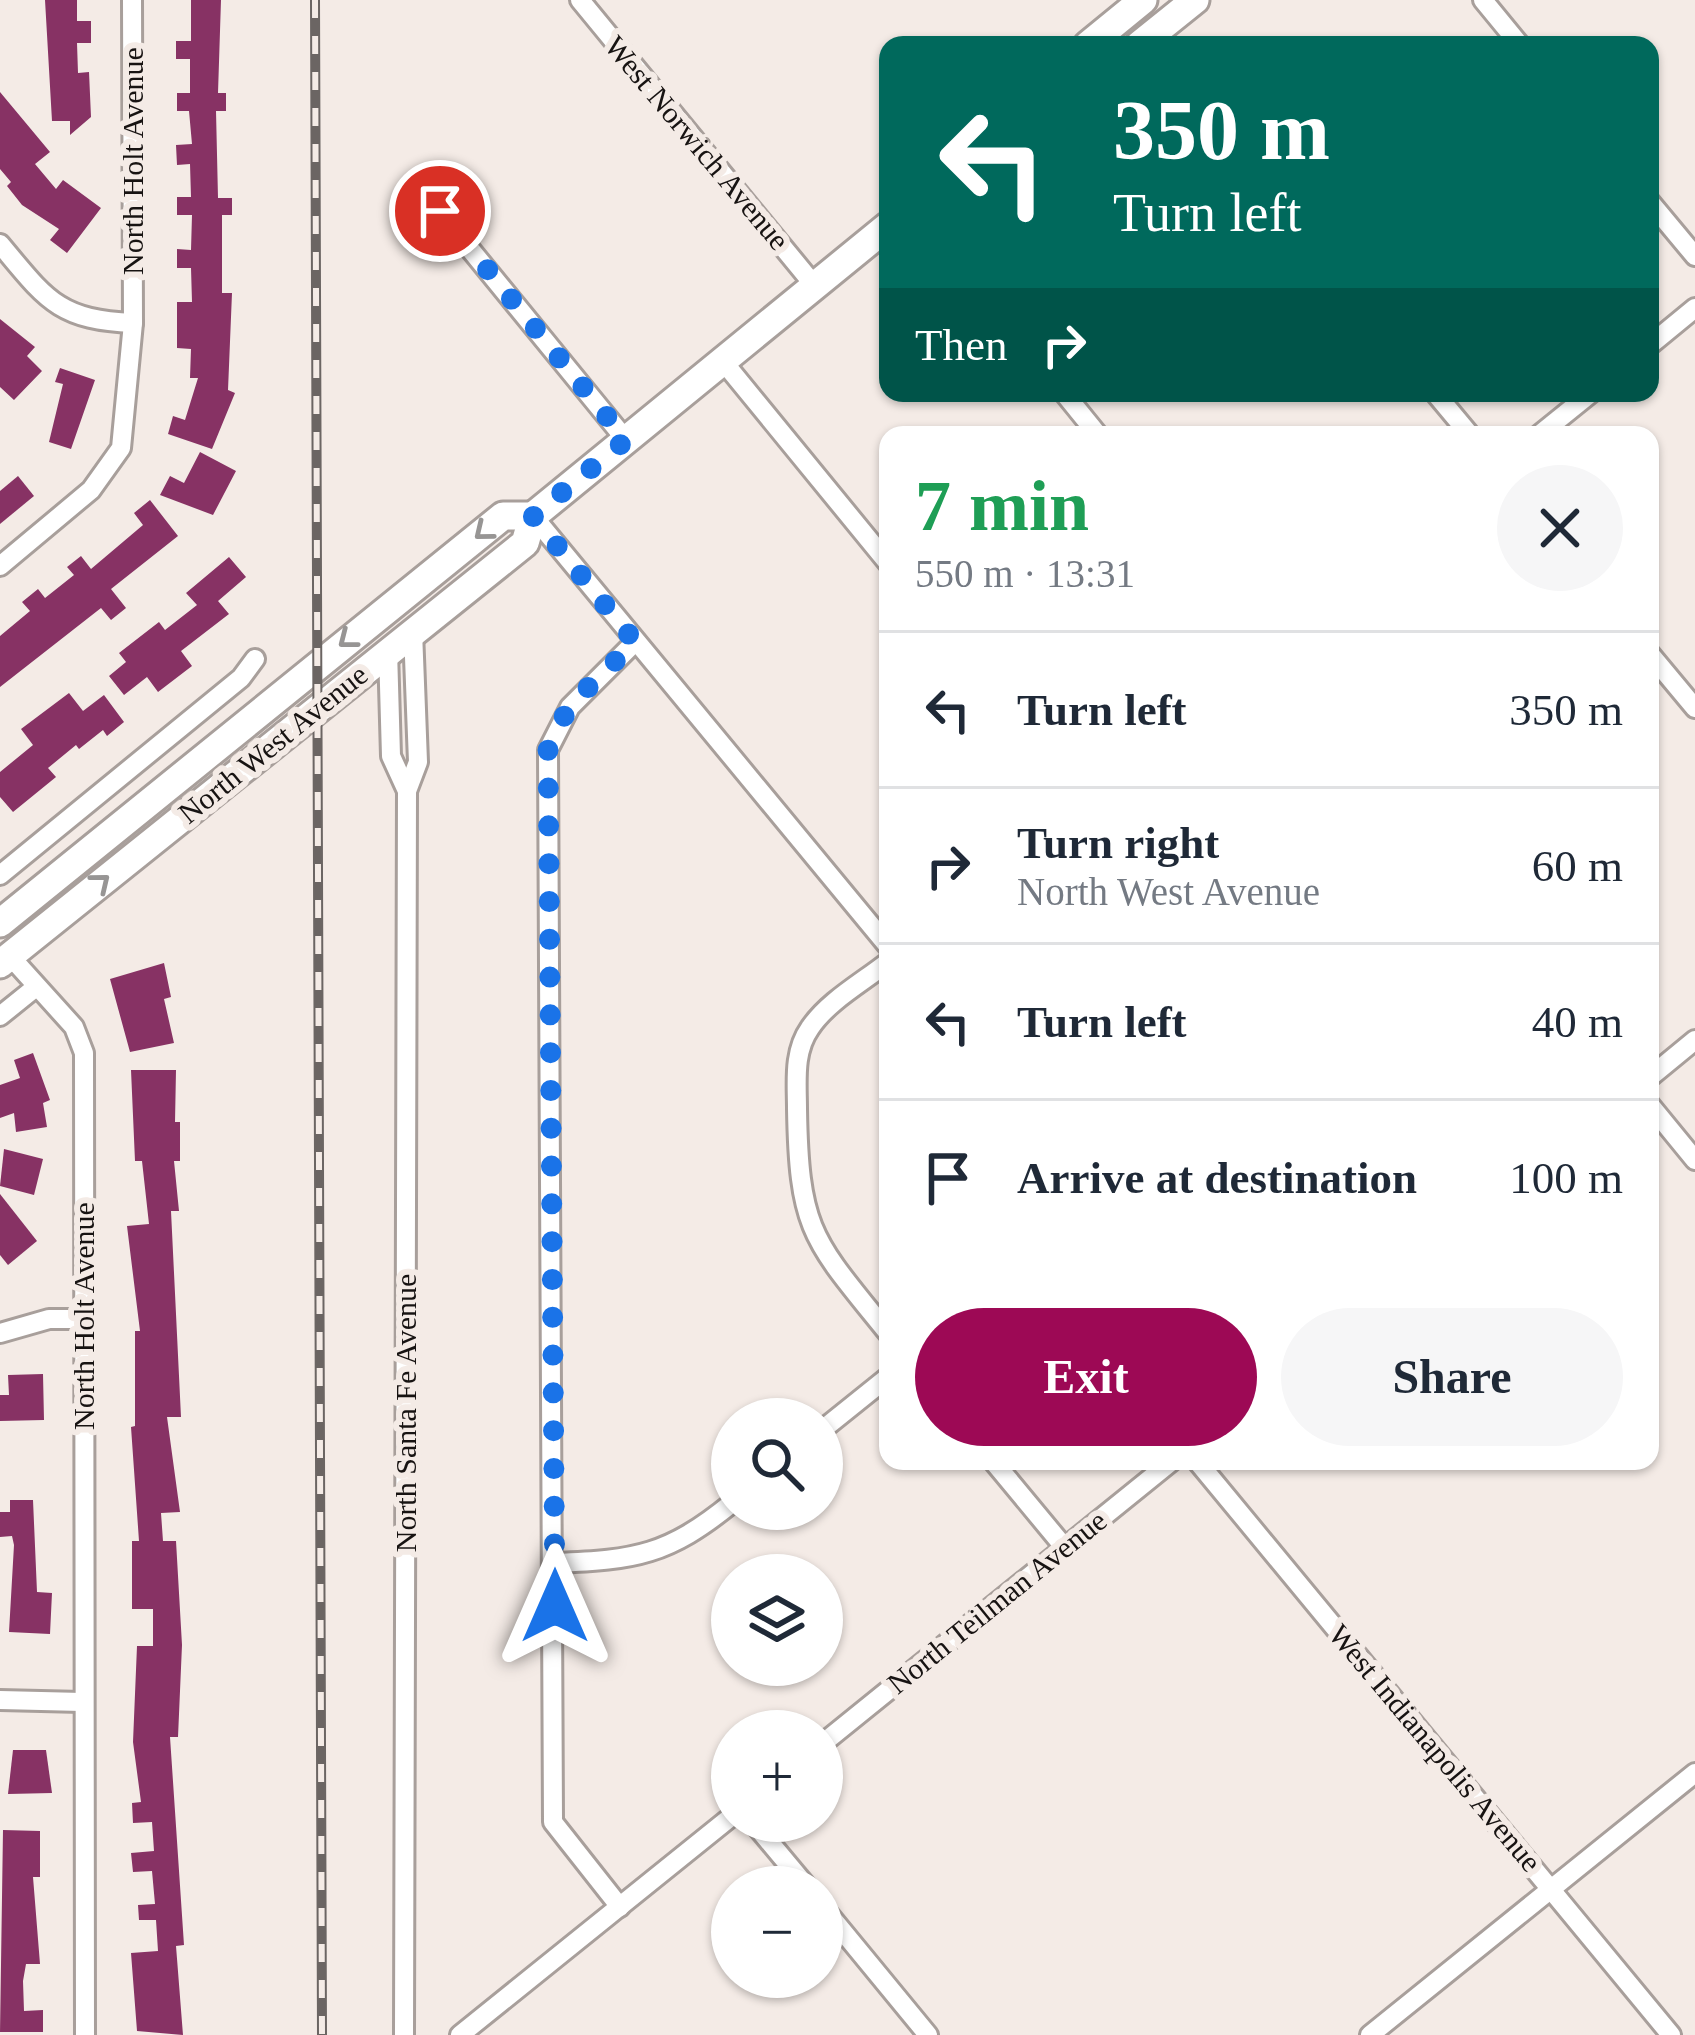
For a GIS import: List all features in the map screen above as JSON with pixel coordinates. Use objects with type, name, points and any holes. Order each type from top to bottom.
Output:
[{"type":"main road","points":[[1099,36],[1143,0]]},
{"type":"main road","points":[[1153,36],[1195,0]]},
{"type":"main road","name":"North West Avenue","points":[[3,954],[525,543],[533,516],[879,233]]},
{"type":"main road","name":"North West Avenue","points":[[0,922],[502,516],[533,516]]},
{"type":"main road","points":[[388,650],[391,632],[434,592],[439,567]]},
{"type":"street","name":"North Holt Avenue","points":[[0,566],[91,490],[121,448],[133,323],[132,0]]},
{"type":"street","name":"West Norwich Avenue","points":[[580,0],[814,285]]},
{"type":"street","points":[[1483,0],[1513,36]]},
{"type":"street","points":[[440,211],[626,440]]},
{"type":"street","points":[[1659,213],[1695,256]]},
{"type":"street","points":[[0,244],[63,311],[84,320],[133,323]]},
{"type":"street","points":[[1659,338],[1695,308]]},
{"type":"street","points":[[722,360],[879,551]]},
{"type":"street","points":[[1072,402],[1092,426]]},
{"type":"street","points":[[1442,402],[1462,426]]},
{"type":"street","points":[[1550,426],[1580,402]]},
{"type":"street","points":[[533,516],[879,935]]},
{"type":"street","name":"North Santa Fe Avenue","points":[[404,2035],[407,790],[418,762],[413,631]]},
{"type":"street","points":[[620,1906],[553,1822],[548,750],[569,706],[635,642]]},
{"type":"street","name":"North Santa Fe Avenue","points":[[388,650],[392,756],[407,790]]},
{"type":"street","points":[[0,875],[241,678],[255,659]]},
{"type":"street","points":[[1659,665],[1695,709]]},
{"type":"street","name":"North Holt Avenue","points":[[3,954],[74,1027],[84,1053],[85,2035]]},
{"type":"street","points":[[879,969],[815,1021],[802,1043],[797,1068],[798,1186],[805,1215],[827,1257],[879,1322]]},
{"type":"street","points":[[0,1016],[36,987]]},
{"type":"street","points":[[1659,1069],[1695,1040]]},
{"type":"street","points":[[1659,1116],[1695,1160]]},
{"type":"street","points":[[0,1333],[49,1319],[85,1318]]},
{"type":"street","points":[[843,1413],[879,1383]]},
{"type":"street","points":[[1000,1470],[1065,1548]]},
{"type":"street","name":"North Teilman Avenue","points":[[843,1727],[1161,1470]]},
{"type":"street","name":"West Indianapolis Avenue","points":[[1204,1470],[1671,2035]]},
{"type":"street","points":[[555,1563],[647,1557],[680,1542],[711,1519]]},
{"type":"street","points":[[0,1700],[82,1702]]},
{"type":"street","points":[[1370,2035],[1695,1772]]},
{"type":"street","points":[[460,2035],[711,1833]]},
{"type":"street","points":[[769,1842],[789,1866]]},
{"type":"street","points":[[843,1932],[928,2035]]},
{"type":"building","points":[[45,0],[77,0],[77,21],[91,21],[91,43],[77,43],[78,73],[89,72],[91,117],[70,135],[70,121],[52,121]]},
{"type":"building","points":[[191,0],[221,0],[218,93],[226,93],[226,111],[216,111],[218,198],[232,198],[232,215],[222,215],[222,293],[232,293],[228,390],[235,393],[212,449],[168,434],[173,416],[185,420],[198,378],[190,378],[191,349],[177,348],[177,302],[192,302],[191,268],[177,268],[177,249],[191,250],[192,215],[177,215],[177,197],[191,197],[190,164],[177,165],[176,145],[192,144],[189,111],[177,111],[177,93],[190,93],[190,59],[176,59],[176,41],[191,41]]},
{"type":"building","points":[[0,92],[50,152],[35,164],[56,189],[63,180],[101,208],[67,253],[50,240],[59,229],[22,205],[7,186],[11,182],[0,169]]},
{"type":"building","points":[[0,319],[35,347],[27,356],[42,371],[14,400],[0,387]]},
{"type":"building","points":[[60,368],[95,380],[71,449],[49,442],[63,384],[55,382]]},
{"type":"building","points":[[200,452],[236,471],[213,515],[160,495],[170,476],[184,483]]},
{"type":"building","points":[[18,476],[34,496],[0,524],[0,491]]},
{"type":"building","points":[[150,500],[178,536],[111,589],[126,608],[111,620],[101,608],[0,687],[0,636],[30,611],[22,602],[38,589],[45,598],[74,575],[67,567],[81,556],[91,569],[143,525],[134,513]]},
{"type":"building","points":[[229,557],[246,577],[218,601],[229,614],[181,651],[192,666],[158,692],[147,677],[124,695],[109,676],[126,662],[119,653],[159,622],[165,630],[197,605],[186,593]]},
{"type":"building","points":[[69,693],[83,711],[104,695],[124,722],[107,736],[103,730],[79,749],[76,745],[48,768],[56,777],[13,812],[0,797],[0,772],[33,745],[21,729]]},
{"type":"building","points":[[164,963],[171,997],[164,999],[174,1043],[130,1052],[110,979]]},
{"type":"building","points":[[33,1053],[50,1100],[43,1103],[47,1127],[16,1132],[14,1113],[0,1118],[0,1085],[20,1078],[14,1060]]},
{"type":"building","points":[[131,1070],[176,1070],[175,1122],[180,1122],[180,1161],[174,1161],[179,1211],[171,1211],[181,1417],[167,1417],[180,1512],[161,1513],[163,1541],[176,1541],[182,1645],[178,1737],[170,1737],[184,1945],[176,1946],[183,2035],[137,2031],[131,1953],[158,1951],[156,1920],[139,1920],[138,1905],[155,1904],[152,1871],[133,1872],[131,1853],[154,1851],[152,1822],[133,1823],[132,1803],[141,1802],[133,1742],[137,1646],[153,1646],[153,1609],[132,1609],[132,1541],[139,1541],[131,1427],[135,1426],[135,1331],[140,1331],[127,1226],[149,1224],[142,1161],[135,1161]]},
{"type":"building","points":[[4,1149],[43,1159],[34,1195],[0,1186]]},
{"type":"building","points":[[0,1194],[37,1241],[8,1265],[0,1255]]},
{"type":"building","points":[[43,1374],[44,1420],[0,1421],[0,1395],[9,1395],[8,1375]]},
{"type":"building","points":[[10,1500],[33,1500],[37,1592],[52,1593],[50,1634],[9,1632],[14,1545],[12,1536],[0,1537],[0,1512],[10,1512]]},
{"type":"building","points":[[13,1750],[46,1750],[52,1793],[8,1794]]},
{"type":"building","points":[[3,1830],[40,1831],[40,1877],[33,1877],[40,1964],[26,1964],[23,1981],[24,2011],[43,2010],[43,2032],[0,2032]]},
{"type":"railway","points":[[315,0],[322,2035]]},
{"type":"route","points":[[440,211],[626,440],[533,516],[635,642],[569,706],[548,750],[555,1606]]}]
